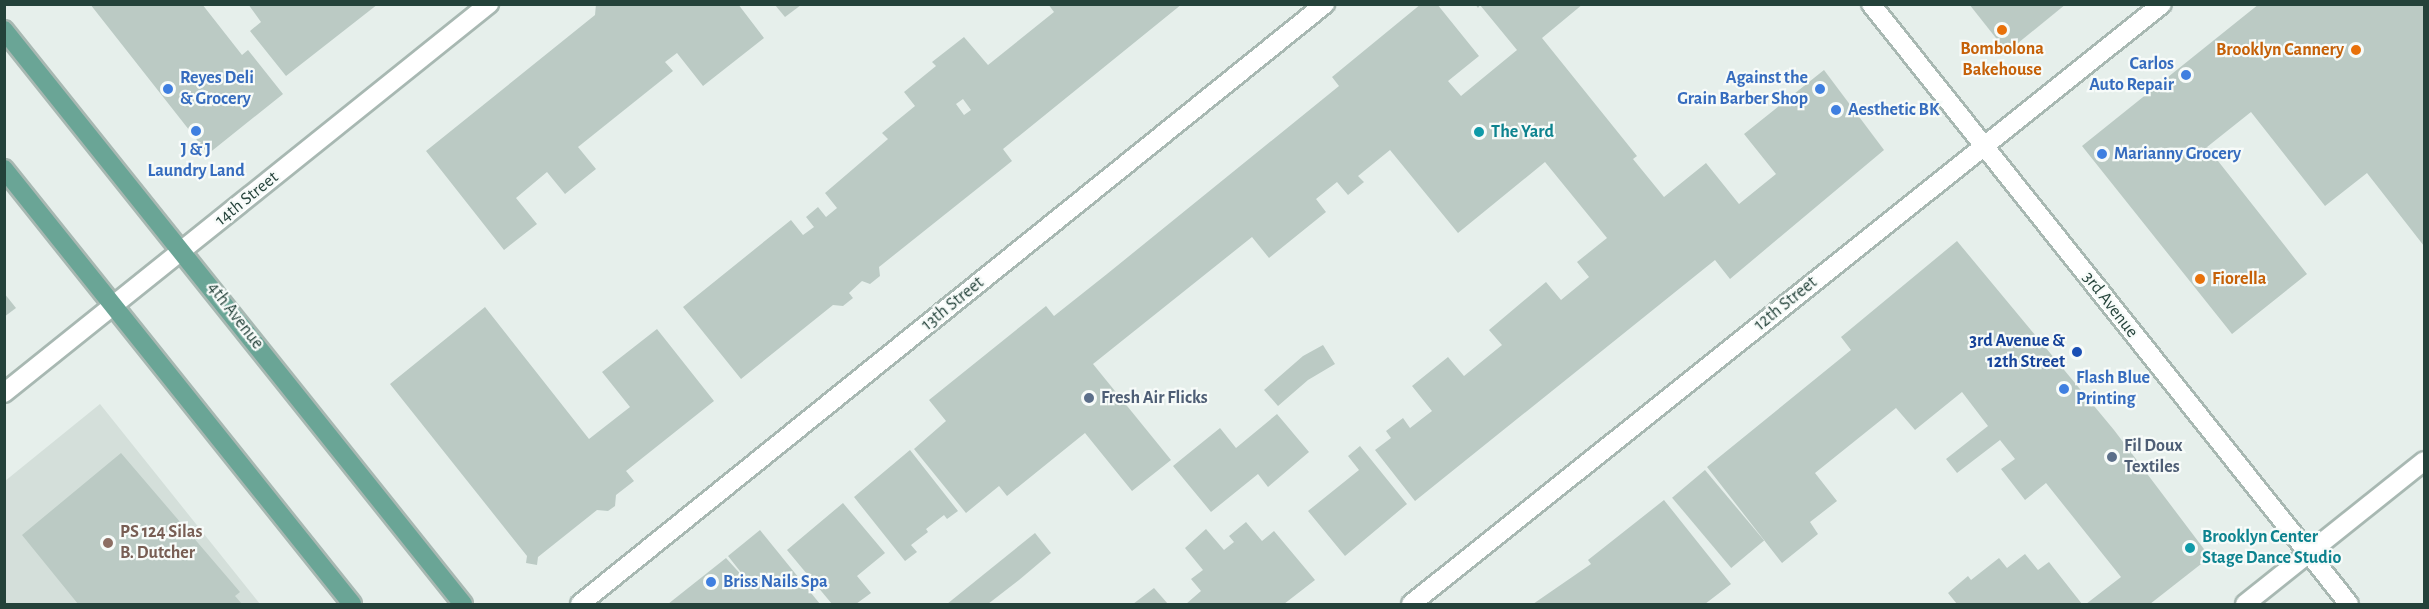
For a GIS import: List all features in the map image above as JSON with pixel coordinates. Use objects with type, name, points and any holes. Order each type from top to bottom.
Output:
[{"type":"main road","name":"4th Avenue","points":[[4,30],[183,250],[463,604]]},
{"type":"main road","points":[[4,169],[352,604]]},
{"type":"street","name":"14th Street","points":[[4,393],[489,4]]},
{"type":"street","name":"13th Street","points":[[580,604],[1325,4]]},
{"type":"street","name":"3rd Avenue","points":[[1871,4],[2349,604]]},
{"type":"street","name":"12th Street","points":[[1411,604],[2162,4]]},
{"type":"street","points":[[2245,604],[2424,461]]},
{"type":"shaded area","name":"PS 124 Silas B. Dutcher","points":[[100,404],[260,604],[5,604],[5,481]]},
{"type":"building","points":[[90,4],[202,4],[242,55],[248,50],[283,94],[208,154]]},
{"type":"building","points":[[248,4],[378,4],[286,76],[250,31],[261,22]]},
{"type":"building","points":[[596,4],[738,4],[764,38],[703,86],[677,53],[665,62],[673,71],[578,147],[596,169],[565,194],[547,172],[516,198],[537,224],[504,250],[426,151],[595,15]]},
{"type":"building","points":[[1048,4],[1182,4],[1003,149],[1012,161],[879,267],[880,276],[870,284],[862,281],[849,293],[853,298],[843,306],[833,305],[741,379],[683,307],[791,220],[803,235],[814,227],[806,217],[818,207],[826,217],[837,208],[825,193],[888,139],[882,133],[915,106],[904,92],[936,66],[932,62],[964,37],[988,65],[1054,12]],"holes":[[[963,99],[971,110],[964,115],[956,104]]]},
{"type":"building","points":[[1421,4],[1437,4],[1479,56],[1448,81],[1461,96],[1517,50],[1480,5],[1478,8],[1475,4],[1583,4],[1542,38],[1637,156],[1633,159],[1664,197],[1706,163],[1739,204],[1776,174],[1744,134],[1824,70],[1884,150],[1730,279],[1715,260],[1415,501],[1375,450],[1391,438],[1386,431],[1403,418],[1410,428],[1432,411],[1412,386],[1448,357],[1464,376],[1502,345],[1489,330],[1546,282],[1561,300],[1589,277],[1577,262],[1607,238],[1545,162],[1458,233],[1390,150],[1358,176],[1364,182],[1348,195],[1337,182],[1316,199],[1326,212],[1269,258],[1252,237],[1093,364],[1171,460],[1132,491],[1085,433],[1007,496],[999,486],[966,513],[914,449],[946,421],[929,400],[1046,306],[1054,316],[1107,274],[1339,86],[1332,77]]},
{"type":"building","points":[[1969,4],[2066,4],[2007,52]]},
{"type":"building","points":[[2259,4],[2424,4],[2424,246],[2367,173],[2325,206],[2251,112],[2207,147],[2307,274],[2232,334],[2082,146]]},
{"type":"building","points":[[775,5],[801,5],[785,17]]},
{"type":"building","points":[[1957,241],[2114,430],[2210,557],[2150,604],[2086,604],[2121,577],[2046,483],[2025,500],[2001,469],[2015,459],[2000,440],[1957,473],[1946,459],[1988,426],[1962,392],[1915,430],[1896,408],[1815,473],[1837,501],[1810,522],[1818,534],[1782,563],[1707,467],[1851,350],[1841,337]]},
{"type":"building","points":[[4,293],[16,308],[4,317]]},
{"type":"building","points":[[485,307],[589,439],[630,407],[602,372],[657,329],[714,401],[626,471],[634,481],[616,495],[615,506],[608,511],[597,510],[538,557],[537,565],[526,563],[527,556],[390,384]]},
{"type":"building","points":[[1323,345],[1335,364],[1308,380],[1278,406],[1264,390],[1303,356]]},
{"type":"building","points":[[1277,414],[1309,452],[1268,487],[1258,474],[1211,512],[1173,466],[1220,428],[1236,448]]},
{"type":"building","points":[[1360,446],[1407,504],[1345,556],[1308,511],[1359,470],[1348,456]]},
{"type":"building","points":[[910,450],[958,511],[947,519],[944,515],[926,529],[928,532],[911,545],[917,552],[905,561],[854,497]]},
{"type":"building","points":[[121,453],[240,592],[235,596],[242,604],[78,604],[22,535]]},
{"type":"building","points":[[1705,470],[1764,540],[1731,568],[1672,498]]},
{"type":"building","points":[[1664,500],[1731,584],[1705,604],[1533,604],[1591,564],[1588,560]]},
{"type":"building","points":[[843,503],[885,553],[857,576],[871,593],[856,604],[832,604],[787,550]]},
{"type":"building","points":[[1246,522],[1262,541],[1274,531],[1315,580],[1284,604],[1186,604],[1201,591],[1191,579],[1203,570],[1185,548],[1206,529],[1224,550],[1234,542],[1229,536]]},
{"type":"building","points":[[760,530],[820,604],[668,604],[726,558],[755,590],[728,556]]},
{"type":"building","points":[[1035,533],[1051,553],[1019,580],[988,604],[947,604]]},
{"type":"building","points":[[2025,554],[2038,570],[2049,562],[2082,604],[1957,604],[1948,593],[1968,576],[1971,580],[1999,558],[2007,568]]},
{"type":"building","points":[[1154,588],[1168,604],[1133,604]]},
{"type":"place","name":"Bombolona Bakehouse","points":[[2002,30]]},
{"type":"place","name":"Brooklyn Cannery","points":[[2356,50]]},
{"type":"place","name":"Carlos Auto Repair","points":[[2186,75]]},
{"type":"place","name":"Reyes Deli & Grocery","points":[[168,89]]},
{"type":"place","name":"Against the Grain Barber Shop","points":[[1820,89]]},
{"type":"place","name":"Aesthetic BK","points":[[1836,110]]},
{"type":"place","name":"J & J Laundry Land","points":[[196,131]]},
{"type":"place","name":"The Yard","points":[[1479,132]]},
{"type":"place","name":"Marianny Grocery","points":[[2102,154]]},
{"type":"place","name":"Fiorella","points":[[2200,279]]},
{"type":"place","name":"3rd Avenue & 12th Street","points":[[2077,352]]},
{"type":"place","name":"Flash Blue Printing","points":[[2064,389]]},
{"type":"place","name":"Fresh Air Flicks","points":[[1089,398]]},
{"type":"place","name":"Fil Doux Textiles","points":[[2112,457]]},
{"type":"place","name":"PS 124 Silas B. Dutcher","points":[[108,543]]},
{"type":"place","name":"Brooklyn Center Stage Dance Studio","points":[[2190,548]]},
{"type":"place","name":"Briss Nails Spa","points":[[711,582]]}]
